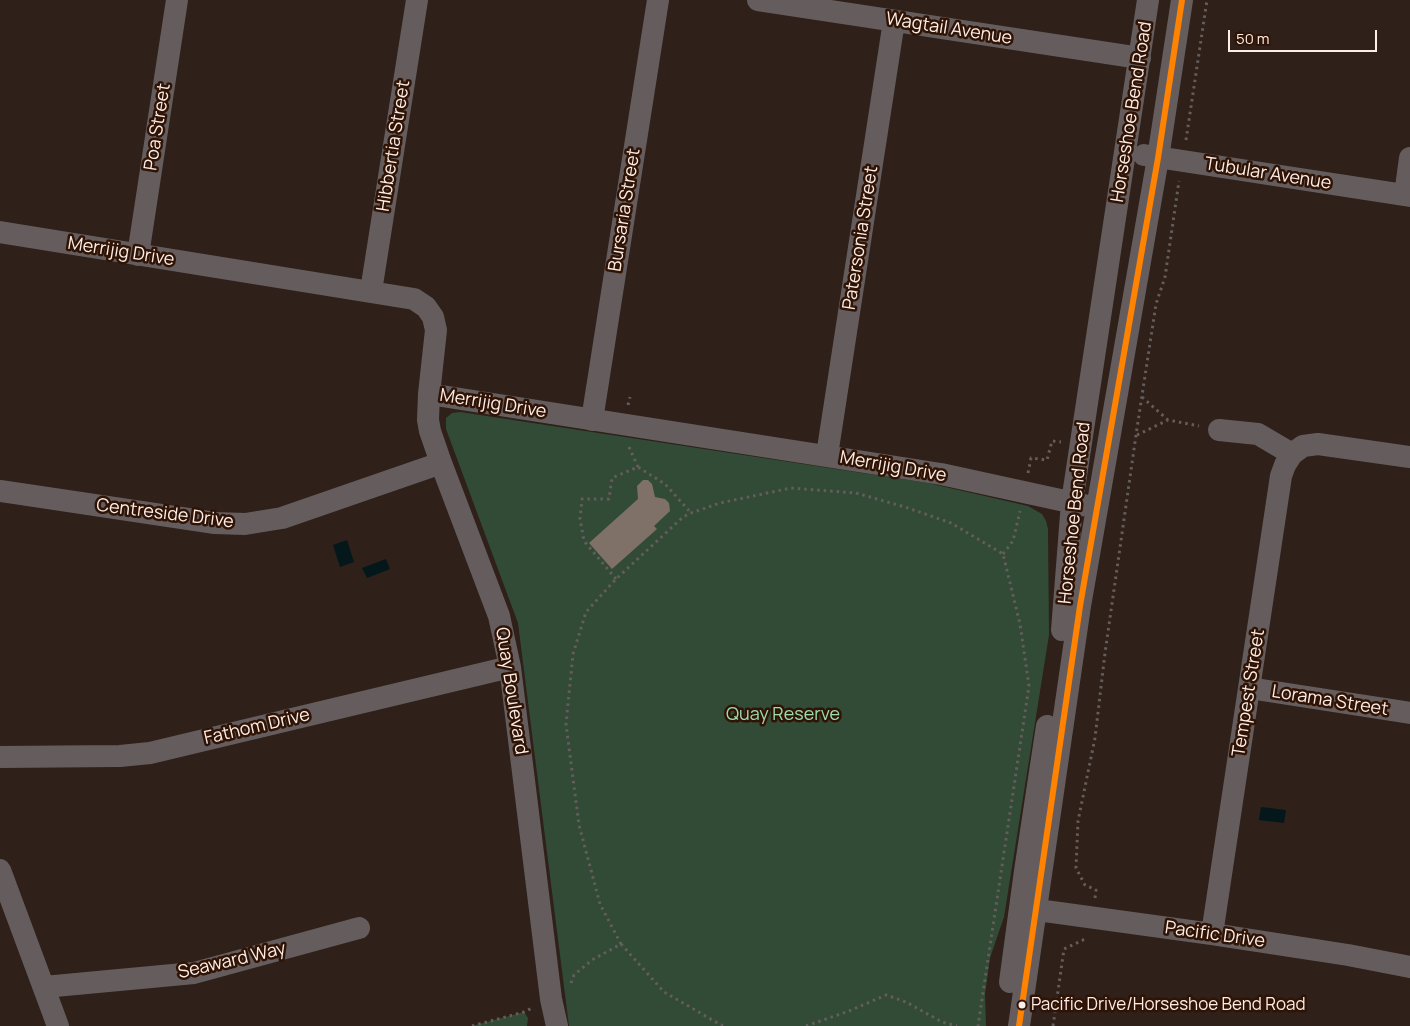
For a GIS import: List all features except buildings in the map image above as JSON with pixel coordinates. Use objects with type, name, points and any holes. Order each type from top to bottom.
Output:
[{"type":"street","name":"Poa Street","points":[[138,255],[177,0]]},
{"type":"street","name":"Hibbertia Street","points":[[371,291],[418,0]]},
{"type":"street","name":"Bursaria Street","points":[[592,420],[658,0]]},
{"type":"street","name":"Wagtail Avenue","points":[[758,0],[1140,58]]},
{"type":"street","name":"Horseshoe Bend Road","points":[[1019,1026],[1028,909],[1060,642],[1072,502],[1148,0]]},
{"type":"street","name":"Horseshoe Bend Road","points":[[1005,1026],[1028,909],[1158,158],[1182,0]]},
{"type":"street","name":"Patersonia Street","points":[[827,455],[894,21]]},
{"type":"street","name":"Tubular Avenue","points":[[1126,152],[1407,196]]},
{"type":"street","points":[[1407,196],[1410,158]]},
{"type":"street","name":"Merrijig Drive","points":[[0,232],[414,299],[426,307],[433,317],[436,330],[429,394],[827,455],[977,481],[1097,508]]},
{"type":"street","name":"Quay Boulevard","points":[[429,394],[428,420],[440,463],[499,616],[510,667],[558,997],[557,1026]]},
{"type":"street","points":[[1219,430],[1258,434],[1292,454],[1304,446],[1318,444],[1410,457]]},
{"type":"street","name":"Tempest Street","points":[[1212,934],[1281,476],[1284,465],[1292,454]]},
{"type":"street","name":"Centreside Drive","points":[[0,491],[215,524],[245,524],[282,518],[440,463]]},
{"type":"street","name":"Fathom Drive","points":[[0,757],[120,756],[150,753],[510,667]]},
{"type":"street","name":"Lorama Street","points":[[1249,688],[1410,713]]},
{"type":"street","points":[[0,870],[58,1026]]},
{"type":"street","name":"Pacific Drive","points":[[1028,909],[1212,934],[1348,955],[1410,967]]},
{"type":"street","name":"Seaward Way","points":[[44,987],[194,974],[359,928]]},
{"type":"street","name":"Quay Boulevard","points":[[547,1026],[558,997]]},
{"type":"path","points":[[1053,1026],[1064,950],[1090,936],[1093,918],[1096,890],[1085,885],[1076,868],[1078,821],[1095,738],[1136,435],[1156,304],[1165,277],[1206,0]]},
{"type":"path","points":[[1142,397],[1168,420],[1219,430]]},
{"type":"path","points":[[1136,435],[1168,420]]},
{"type":"path","points":[[616,579],[584,541],[580,519],[582,499],[609,500],[612,478],[638,466],[665,484],[691,513]]},
{"type":"path","points":[[727,1026],[721,1025],[664,992],[621,944],[600,904],[579,825],[566,724],[573,654],[586,612],[616,579],[683,517],[720,503],[791,488],[856,492],[905,507],[951,523],[1003,554],[1020,624],[1028,686],[978,1026]]},
{"type":"path","points":[[472,1026],[524,1012],[558,997],[574,975],[592,960],[621,944]]},
{"type":"path","points":[[806,1026],[849,1011],[886,995],[906,1002],[942,1022],[957,1026]]},
{"type":"green space","name":"Quay Reserve","points":[[460,412],[928,483],[1028,506],[1042,514],[1048,529],[1049,635],[1004,917],[990,958],[985,994],[986,1026],[569,1026],[518,623],[446,429],[446,418],[452,413]]},
{"type":"green space","points":[[524,1012],[528,1018],[527,1026],[472,1026]]},
{"type":"shaded area","points":[[347,540],[354,562],[340,567],[333,545]]},
{"type":"shaded area","points":[[386,559],[390,569],[367,578],[362,568]]},
{"type":"shaded area","points":[[1261,807],[1286,810],[1284,823],[1259,820]]},
{"type":"transit line","points":[[1019,1026],[1080,606],[1158,158],[1182,0]]},
{"type":"place","name":"Pacific Drive/Horseshoe Bend Road","points":[[1022,1005]]}]
